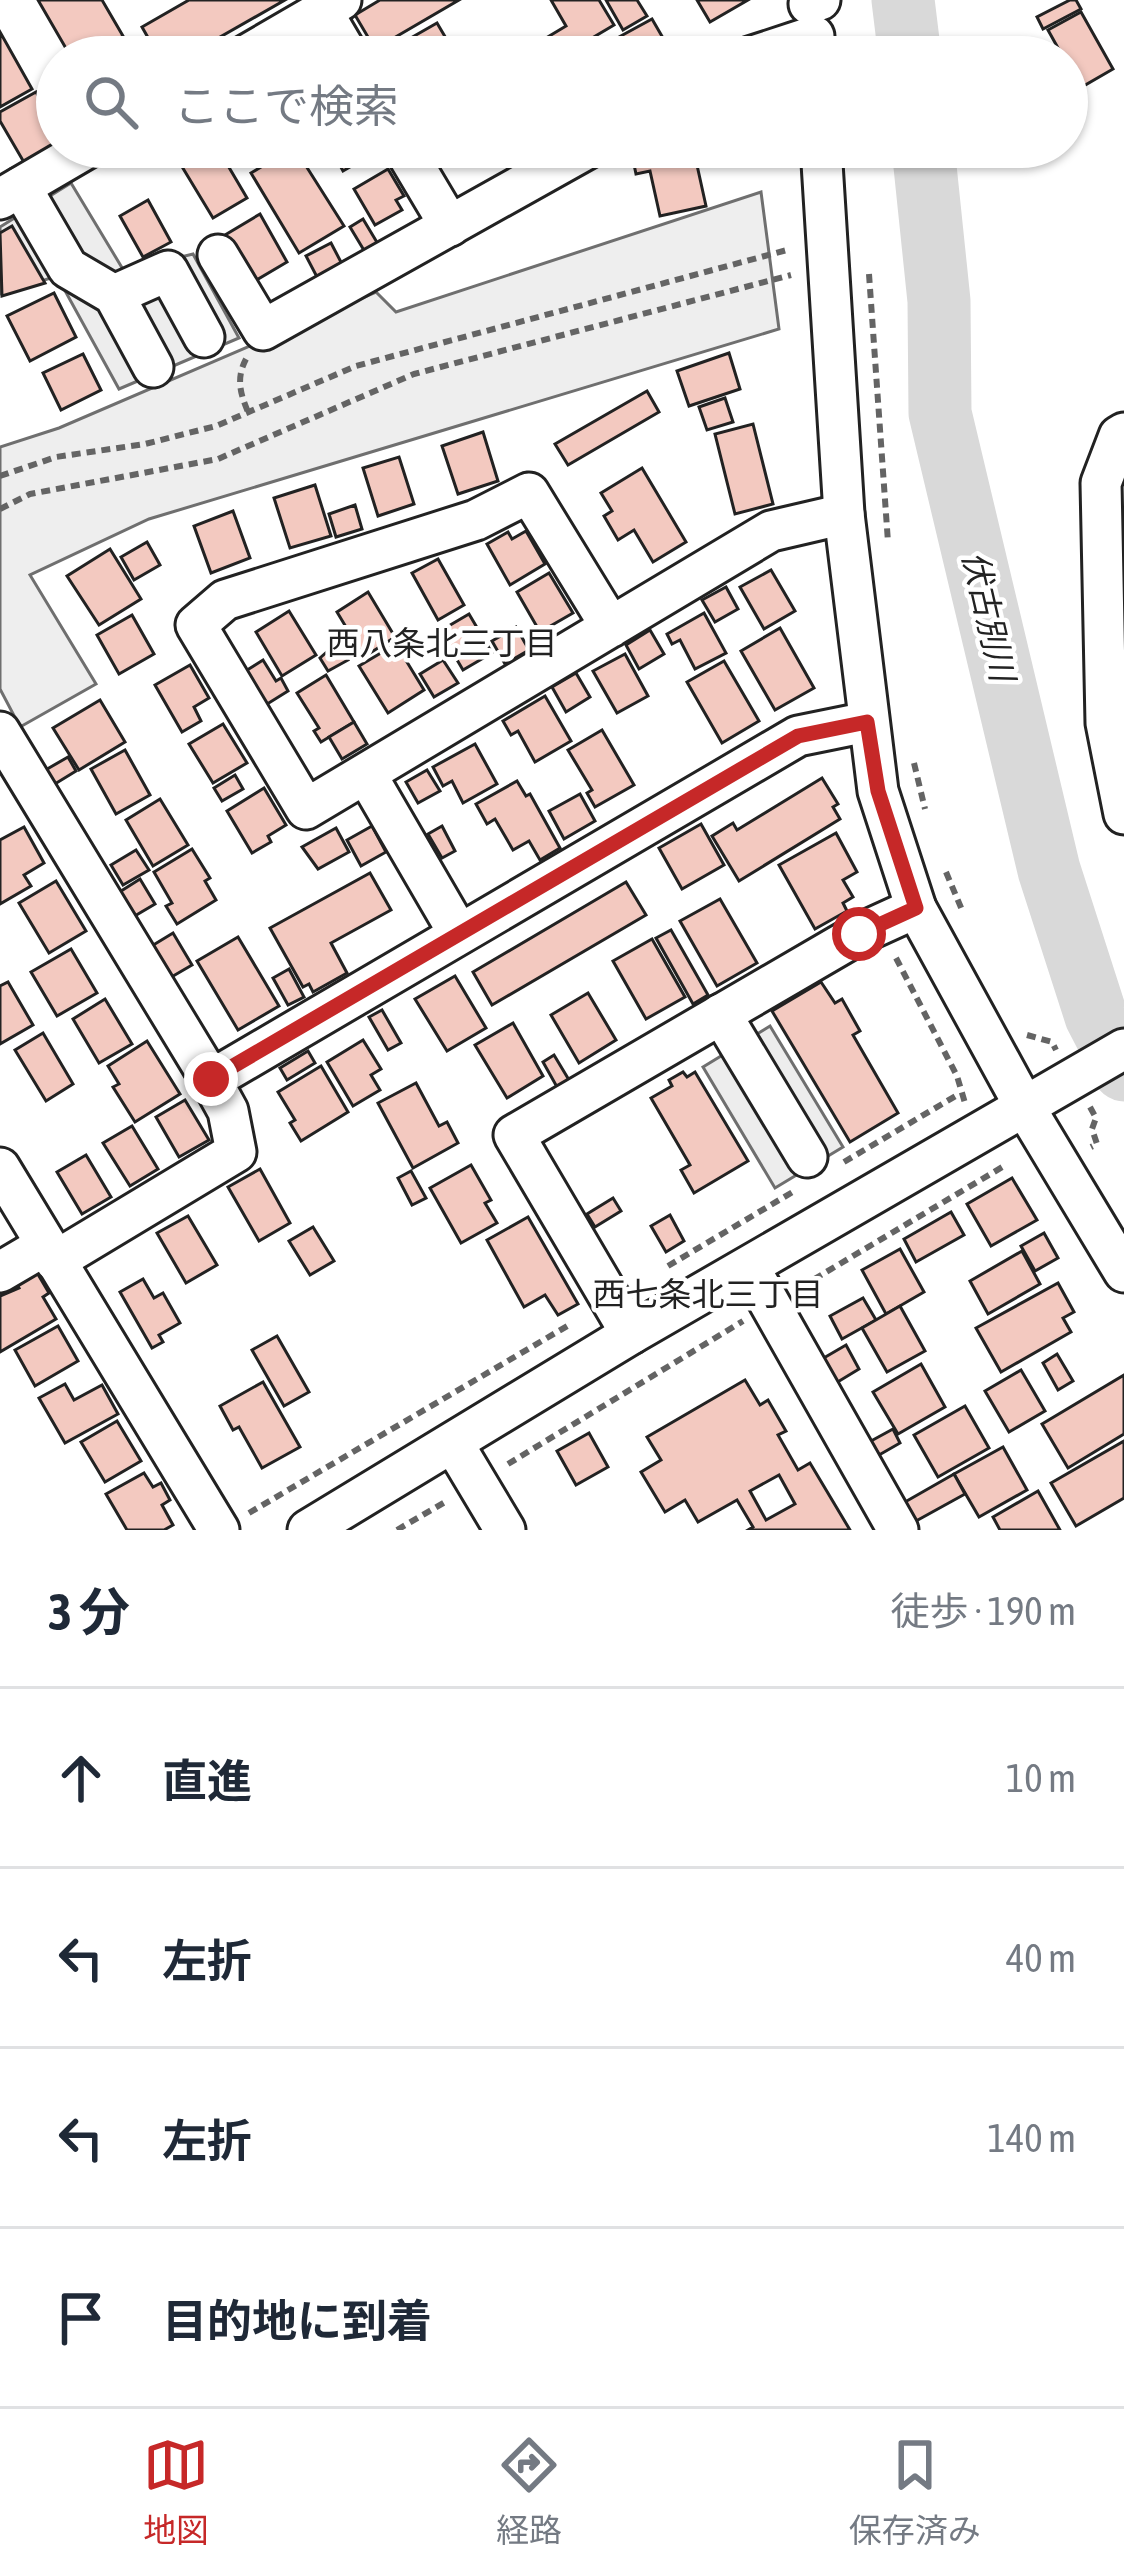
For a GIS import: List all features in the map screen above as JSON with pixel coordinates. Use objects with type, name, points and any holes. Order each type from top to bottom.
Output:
[{"type":"street","points":[[279,36],[331,6],[342,36]]},
{"type":"street","points":[[786,36],[813,20]]},
{"type":"street","points":[[53,168],[10,193],[68,268],[114,295],[153,367]]},
{"type":"street","points":[[415,168],[450,226]]},
{"type":"street","points":[[218,255],[262,330],[553,168]]},
{"type":"street","points":[[822,168],[844,514],[878,791],[916,908],[1026,1109],[1124,1272]]},
{"type":"street","points":[[114,295],[168,271],[204,337]]},
{"type":"street","points":[[1124,433],[1101,483],[1106,723],[1124,814]]},
{"type":"street","points":[[611,627],[529,493],[476,520],[225,600],[196,626],[306,809],[366,774],[611,627],[771,531],[844,514]]},
{"type":"street","points":[[211,1079],[798,736],[867,722]]},
{"type":"street","points":[[0,732],[211,1079],[228,1112],[236,1152],[51,1253],[0,1272]]},
{"type":"street","points":[[366,774],[459,934]]},
{"type":"street","points":[[632,1334],[514,1135],[859,934],[916,908]]},
{"type":"street","points":[[721,1014],[806,1157]]},
{"type":"street","points":[[308,1530],[632,1334],[1124,1049]]},
{"type":"street","points":[[0,1168],[219,1530]]},
{"type":"street","points":[[749,1267],[898,1530]]},
{"type":"street","points":[[453,1443],[506,1530]]},
{"type":"path","points":[[0,476],[56,457],[145,444],[216,426],[356,367],[788,250]]},
{"type":"path","points":[[868,258],[888,543]]},
{"type":"path","points":[[0,508],[30,494],[218,459],[414,374],[790,275]]},
{"type":"path","points":[[248,412],[239,372],[262,330]]},
{"type":"path","points":[[911,752],[928,820]]},
{"type":"path","points":[[942,862],[968,922]]},
{"type":"path","points":[[1017,1019],[1030,1034]]},
{"type":"path","points":[[397,1530],[1004,1166]]},
{"type":"shaded area","points":[[71,183],[124,271],[193,254],[239,338],[119,389],[57,276],[0,294],[0,227]]},
{"type":"shaded area","points":[[761,192],[779,329],[149,519],[30,575],[96,684],[20,727],[0,689],[0,447],[59,428],[376,292],[396,312]]},
{"type":"shaded area","points":[[770,1026],[843,1147],[775,1188],[703,1067]]},
{"type":"building","points":[[38,0],[102,0],[123,36],[59,36]]},
{"type":"building","points":[[189,0],[285,0],[222,36],[147,36],[142,27]]},
{"type":"building","points":[[380,0],[459,0],[397,36],[367,36],[355,15]]},
{"type":"building","points":[[551,0],[599,0],[614,25],[595,36],[549,36],[566,26]]},
{"type":"building","points":[[606,0],[637,0],[647,16],[623,30]]},
{"type":"building","points":[[697,0],[748,0],[710,22]]},
{"type":"building","points":[[1076,0],[1081,9],[1043,29],[1037,17]]},
{"type":"building","points":[[1081,12],[1113,69],[1088,83],[1088,36],[1051,36],[1048,30]]},
{"type":"building","points":[[652,19],[662,36],[621,36]]},
{"type":"building","points":[[437,23],[445,36],[414,36]]},
{"type":"building","points":[[0,32],[32,89],[0,107]]},
{"type":"building","points":[[36,92],[36,158],[25,164],[0,121],[0,112]]},
{"type":"building","points":[[183,168],[229,168],[247,198],[213,218]]},
{"type":"building","points":[[259,168],[307,168],[344,226],[299,253],[251,173]]},
{"type":"building","points":[[635,168],[698,168],[706,206],[660,216],[650,171],[636,174]]},
{"type":"building","points":[[388,169],[404,196],[396,200],[402,210],[375,225],[354,189]]},
{"type":"building","points":[[148,200],[171,242],[143,257],[120,216]]},
{"type":"building","points":[[260,214],[287,262],[253,282],[225,235]]},
{"type":"building","points":[[363,219],[378,244],[365,252],[350,227]]},
{"type":"building","points":[[12,226],[45,283],[2,296],[0,233]]},
{"type":"building","points":[[331,243],[342,264],[317,277],[306,256]]},
{"type":"building","points":[[54,293],[76,337],[30,361],[7,316]]},
{"type":"building","points":[[729,353],[740,389],[689,406],[677,371]]},
{"type":"building","points":[[83,354],[101,390],[61,410],[43,373]]},
{"type":"building","points":[[647,391],[659,412],[568,465],[555,444]]},
{"type":"building","points":[[725,398],[733,422],[707,430],[699,407]]},
{"type":"building","points":[[753,424],[773,504],[735,514],[715,434]]},
{"type":"building","points":[[483,432],[498,481],[458,494],[442,446]]},
{"type":"building","points":[[399,457],[414,504],[378,516],[363,468]]},
{"type":"building","points":[[642,468],[686,542],[653,562],[634,530],[618,540],[604,516],[612,511],[601,493]]},
{"type":"building","points":[[315,485],[331,536],[290,548],[274,498]]},
{"type":"building","points":[[355,505],[362,529],[336,537],[329,514]]},
{"type":"building","points":[[233,511],[250,558],[211,573],[194,526]]},
{"type":"building","points":[[526,531],[545,564],[510,585],[487,544],[508,532],[512,539]]},
{"type":"building","points":[[147,542],[160,565],[134,580],[121,557]]},
{"type":"building","points":[[110,549],[141,599],[99,625],[67,576]]},
{"type":"building","points":[[438,559],[464,605],[438,620],[412,573]]},
{"type":"building","points":[[771,570],[795,611],[764,629],[740,587]]},
{"type":"building","points":[[549,573],[573,613],[540,632],[517,592]]},
{"type":"building","points":[[726,587],[738,609],[715,622],[702,600]]},
{"type":"building","points":[[368,592],[395,637],[364,657],[337,612]]},
{"type":"building","points":[[289,611],[316,655],[282,676],[256,632]]},
{"type":"building","points":[[704,613],[726,653],[695,669],[680,640],[672,644],[667,634]]},
{"type":"building","points":[[469,614],[492,653],[463,670],[440,631]]},
{"type":"building","points":[[132,615],[154,654],[119,674],[97,635]]},
{"type":"building","points":[[516,627],[529,650],[505,664],[492,641]]},
{"type":"building","points":[[780,628],[814,688],[775,710],[741,651]]},
{"type":"building","points":[[650,630],[664,654],[639,669],[626,645]]},
{"type":"building","points":[[338,642],[348,660],[328,671],[320,658]]},
{"type":"building","points":[[396,644],[424,690],[388,713],[359,666]]},
{"type":"building","points":[[625,654],[648,696],[617,713],[593,671]]},
{"type":"building","points":[[263,660],[288,691],[264,706],[244,672]]},
{"type":"building","points":[[443,660],[458,683],[434,697],[420,674]]},
{"type":"building","points":[[724,661],[759,721],[722,743],[687,682]]},
{"type":"building","points":[[190,665],[209,698],[194,707],[201,721],[182,732],[155,685]]},
{"type":"building","points":[[576,673],[590,697],[566,712],[552,687]]},
{"type":"building","points":[[326,675],[354,722],[321,742],[314,731],[319,728],[297,693]]},
{"type":"building","points":[[545,696],[571,741],[535,762],[518,731],[511,735],[503,721]]},
{"type":"building","points":[[100,700],[125,742],[79,770],[53,728]]},
{"type":"building","points":[[354,722],[367,744],[342,759],[329,737]]},
{"type":"building","points":[[223,724],[247,763],[213,783],[189,744]]},
{"type":"building","points":[[602,730],[634,785],[595,807],[587,793],[592,790],[568,750]]},
{"type":"building","points":[[475,744],[497,784],[463,803],[452,781],[443,786],[433,767]]},
{"type":"building","points":[[125,750],[150,795],[116,814],[91,769]]},
{"type":"building","points":[[68,757],[76,771],[50,787],[42,772]]},
{"type":"building","points":[[427,770],[440,791],[418,803],[406,782]]},
{"type":"building","points":[[235,775],[243,789],[222,801],[214,788]]},
{"type":"building","points":[[822,778],[838,804],[833,807],[840,819],[739,881],[712,836],[733,823],[737,830]]},
{"type":"building","points":[[517,781],[526,796],[530,794],[560,848],[540,860],[529,841],[513,850],[495,819],[487,824],[476,804]]},
{"type":"building","points":[[264,788],[286,825],[252,853],[227,811]]},
{"type":"building","points":[[580,794],[595,821],[564,839],[549,811]]},
{"type":"building","points":[[160,799],[188,845],[153,866],[126,820]]},
{"type":"building","points":[[701,824],[724,865],[682,889],[659,848]]},
{"type":"building","points":[[372,826],[386,852],[361,866],[347,840]]},
{"type":"building","points":[[442,826],[455,851],[442,858],[428,834]]},
{"type":"building","points":[[24,827],[44,863],[24,875],[31,886],[0,904],[0,840]]},
{"type":"building","points":[[336,828],[349,852],[318,869],[302,847]]},
{"type":"building","points":[[836,833],[857,872],[843,880],[853,897],[843,903],[847,911],[815,929],[779,865]]},
{"type":"building","points":[[192,849],[210,878],[205,881],[216,900],[177,924],[166,906],[172,903],[154,872]]},
{"type":"building","points":[[136,850],[149,870],[123,885],[111,865]]},
{"type":"building","points":[[370,873],[391,910],[331,943],[347,973],[313,992],[309,984],[303,987],[270,928]]},
{"type":"building","points":[[140,879],[155,904],[133,917],[118,893]]},
{"type":"building","points":[[56,881],[86,931],[49,953],[19,903]]},
{"type":"building","points":[[626,882],[646,915],[492,1005],[473,972]]},
{"type":"building","points":[[720,899],[757,963],[717,986],[680,921]]},
{"type":"building","points":[[671,930],[708,995],[693,1004],[656,938]]},
{"type":"building","points":[[173,933],[192,965],[168,979],[150,947]]},
{"type":"building","points":[[238,937],[279,1006],[238,1030],[197,961]]},
{"type":"building","points":[[652,939],[685,997],[646,1019],[613,961]]},
{"type":"building","points":[[71,949],[97,993],[57,1016],[31,972]]},
{"type":"building","points":[[289,969],[304,997],[288,1005],[273,978]]},
{"type":"building","points":[[455,976],[486,1028],[447,1051],[415,999]]},
{"type":"building","points":[[8,982],[33,1025],[0,1044],[0,986]]},
{"type":"building","points":[[821,982],[835,1003],[842,999],[860,1031],[853,1035],[898,1113],[850,1142],[772,1011]]},
{"type":"building","points":[[588,993],[616,1040],[579,1063],[551,1015]]},
{"type":"building","points":[[105,999],[132,1044],[99,1063],[73,1019]]},
{"type":"building","points":[[382,1010],[401,1043],[388,1050],[369,1017]]},
{"type":"building","points":[[513,1023],[543,1076],[507,1098],[475,1045]]},
{"type":"building","points":[[43,1033],[73,1084],[46,1101],[15,1050]]},
{"type":"building","points":[[363,1040],[381,1069],[371,1075],[380,1090],[353,1106],[327,1062]]},
{"type":"building","points":[[147,1041],[180,1094],[135,1122],[113,1087],[119,1084],[108,1066]]},
{"type":"building","points":[[308,1051],[315,1063],[287,1080],[280,1068]]},
{"type":"building","points":[[554,1055],[569,1080],[557,1087],[543,1062]]},
{"type":"building","points":[[321,1066],[348,1112],[301,1141],[278,1092]]},
{"type":"building","points":[[683,1072],[687,1077],[695,1072],[748,1161],[694,1193],[681,1170],[690,1165],[651,1098],[672,1086],[669,1080]]},
{"type":"building","points":[[416,1083],[439,1126],[447,1122],[458,1143],[413,1168],[378,1103]]},
{"type":"building","points":[[185,1100],[209,1140],[179,1157],[156,1117]]},
{"type":"building","points":[[132,1126],[158,1169],[130,1186],[103,1143]]},
{"type":"building","points":[[86,1155],[111,1197],[82,1214],[57,1172]]},
{"type":"building","points":[[471,1165],[491,1200],[485,1203],[497,1223],[461,1243],[430,1188]]},
{"type":"building","points":[[260,1169],[290,1223],[259,1241],[228,1187]]},
{"type":"building","points":[[411,1171],[426,1198],[412,1205],[398,1178]]},
{"type":"building","points":[[1012,1178],[1037,1220],[991,1246],[967,1204]]},
{"type":"building","points":[[613,1198],[621,1211],[595,1227],[587,1214]]},
{"type":"building","points":[[951,1212],[964,1235],[916,1262],[904,1239]]},
{"type":"building","points":[[670,1215],[684,1241],[666,1252],[651,1226]]},
{"type":"building","points":[[188,1216],[217,1265],[186,1283],[157,1233]]},
{"type":"building","points":[[528,1217],[578,1304],[558,1315],[545,1295],[524,1307],[487,1240]]},
{"type":"building","points":[[313,1227],[334,1261],[310,1275],[289,1241]]},
{"type":"building","points":[[1044,1233],[1058,1258],[1035,1271],[1021,1246]]},
{"type":"building","points":[[900,1249],[924,1292],[886,1314],[862,1270]]},
{"type":"building","points":[[1022,1251],[1040,1284],[988,1314],[970,1281]]},
{"type":"building","points":[[36,1271],[56,1319],[0,1352],[0,1296],[19,1288],[16,1282]]},
{"type":"building","points":[[143,1279],[154,1298],[163,1293],[180,1323],[159,1335],[163,1342],[152,1348],[120,1292]]},
{"type":"building","points":[[1058,1283],[1074,1312],[1063,1318],[1071,1332],[1001,1372],[976,1328]]},
{"type":"building","points":[[863,1298],[876,1320],[842,1339],[830,1316]]},
{"type":"building","points":[[900,1306],[925,1351],[887,1372],[862,1328]]},
{"type":"building","points":[[58,1326],[78,1361],[35,1386],[15,1350]]},
{"type":"building","points":[[277,1336],[309,1392],[284,1406],[252,1350]]},
{"type":"building","points":[[846,1345],[859,1369],[836,1383],[822,1359]]},
{"type":"building","points":[[1057,1354],[1073,1381],[1058,1390],[1043,1363]]},
{"type":"building","points":[[921,1364],[945,1407],[898,1434],[873,1392]]},
{"type":"building","points":[[1021,1370],[1045,1411],[1009,1432],[985,1391]]},
{"type":"building","points":[[1124,1375],[1124,1434],[1068,1468],[1042,1424]]},
{"type":"building","points":[[745,1380],[760,1405],[768,1400],[786,1431],[778,1435],[798,1470],[810,1463],[850,1530],[748,1530],[753,1527],[737,1500],[698,1522],[685,1500],[665,1512],[641,1472],[661,1460],[647,1437]],"holes":[[[779,1475],[795,1504],[766,1520],[750,1491]]]},
{"type":"building","points":[[263,1382],[300,1447],[262,1468],[239,1427],[233,1430],[220,1406]]},
{"type":"building","points":[[65,1384],[74,1400],[102,1385],[118,1414],[65,1443],[39,1398]]},
{"type":"building","points":[[965,1406],[989,1448],[938,1477],[914,1435]]},
{"type":"building","points":[[117,1421],[141,1461],[105,1482],[81,1442]]},
{"type":"building","points":[[893,1429],[900,1443],[879,1455],[871,1441]]},
{"type":"building","points":[[589,1433],[608,1467],[576,1485],[557,1451]]},
{"type":"building","points":[[1124,1441],[1124,1498],[1076,1526],[1051,1483]]},
{"type":"building","points":[[1003,1447],[1027,1490],[979,1517],[954,1474]]},
{"type":"building","points":[[144,1473],[153,1487],[161,1483],[170,1500],[162,1505],[173,1525],[164,1530],[127,1530],[106,1494]]},
{"type":"building","points":[[954,1474],[965,1494],[916,1521],[905,1502]]},
{"type":"building","points":[[1038,1491],[1060,1530],[1000,1530],[993,1517]]},
{"type":"waterway","name":"伏古別川","points":[[903,0],[907,36]]},
{"type":"waterway","name":"伏古別川","points":[[925,168],[939,301],[940,413],[1049,870],[1096,1016],[1124,1070]]},
{"type":"district","name":"西八条北三丁目","points":[[442,643]]},
{"type":"district","name":"西七条北三丁目","points":[[708,1294]]},
{"type":"route","points":[[211,1079],[798,736],[867,722],[878,791],[916,908],[859,934]]}]
